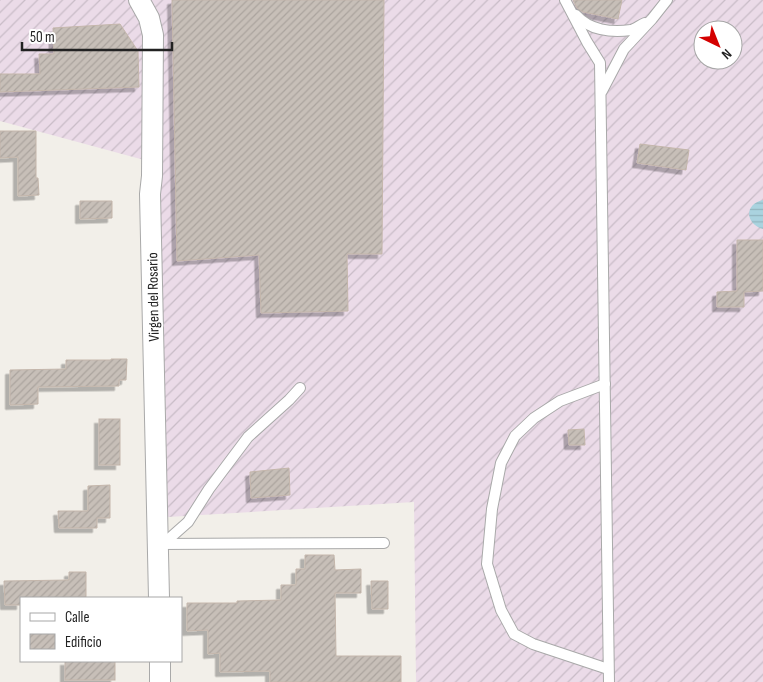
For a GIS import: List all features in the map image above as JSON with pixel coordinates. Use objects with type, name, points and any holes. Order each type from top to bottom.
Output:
[{"type":"street","name":"Virgen del Rosario","points":[[139,0],[150,18],[153,35],[152,176],[150,194],[160,544],[159,597]]},
{"type":"street","points":[[160,662],[160,682]]},
{"type":"lane","points":[[566,0],[577,17],[587,24],[605,31],[632,30],[652,19]]},
{"type":"lane","points":[[566,0],[600,63],[608,682]]},
{"type":"lane","points":[[601,95],[624,49],[652,19],[666,0]]},
{"type":"lane","points":[[605,384],[560,401],[534,418],[515,436],[501,463],[499,472],[492,509],[487,564],[501,610],[514,634],[533,644],[608,669]]},
{"type":"lane","points":[[160,544],[188,522],[209,489],[248,437],[300,388]]},
{"type":"lane","points":[[160,544],[384,543]]},
{"type":"shaded area","points":[[0,0],[763,0],[763,682],[416,682],[414,502],[168,517],[159,164],[0,121]]},
{"type":"water","points":[[763,200],[763,229],[753,223],[749,214],[752,206]]},
{"type":"building","points":[[172,0],[384,0],[382,254],[347,254],[348,311],[261,313],[259,255],[177,261]]},
{"type":"building","points":[[573,0],[622,0],[618,19],[583,12],[577,8]]},
{"type":"building","points":[[120,24],[138,51],[139,87],[0,92],[0,74],[40,74],[39,54],[54,54],[53,28]]},
{"type":"building","points":[[0,131],[36,131],[36,178],[38,178],[39,195],[18,196],[18,157],[0,158]]},
{"type":"building","points":[[640,144],[689,150],[686,170],[637,163]]},
{"type":"building","points":[[80,201],[112,201],[112,218],[80,219]]},
{"type":"building","points":[[737,240],[763,240],[763,291],[744,292],[744,307],[717,307],[717,292],[737,291]]},
{"type":"building","points":[[127,359],[126,380],[119,380],[119,386],[38,387],[38,404],[10,405],[10,370],[66,369],[66,360]]},
{"type":"building","points":[[99,419],[120,419],[120,465],[99,465]]},
{"type":"building","points":[[584,429],[585,445],[569,445],[568,430]]},
{"type":"building","points":[[289,468],[290,495],[251,498],[250,472]]},
{"type":"building","points":[[110,485],[110,518],[97,518],[97,528],[59,528],[58,511],[88,511],[88,486]]},
{"type":"building","points":[[305,555],[334,555],[335,570],[361,569],[361,593],[335,593],[336,656],[401,656],[401,682],[270,682],[270,671],[220,672],[220,653],[208,654],[208,630],[187,631],[187,603],[237,603],[237,601],[281,600],[281,585],[296,585],[296,569],[305,569]]},
{"type":"building","points":[[69,572],[86,572],[86,597],[20,597],[20,605],[5,605],[4,581],[69,580]]},
{"type":"building","points":[[371,581],[388,581],[388,609],[372,609]]},
{"type":"building","points":[[65,662],[115,662],[115,680],[65,680]]}]
